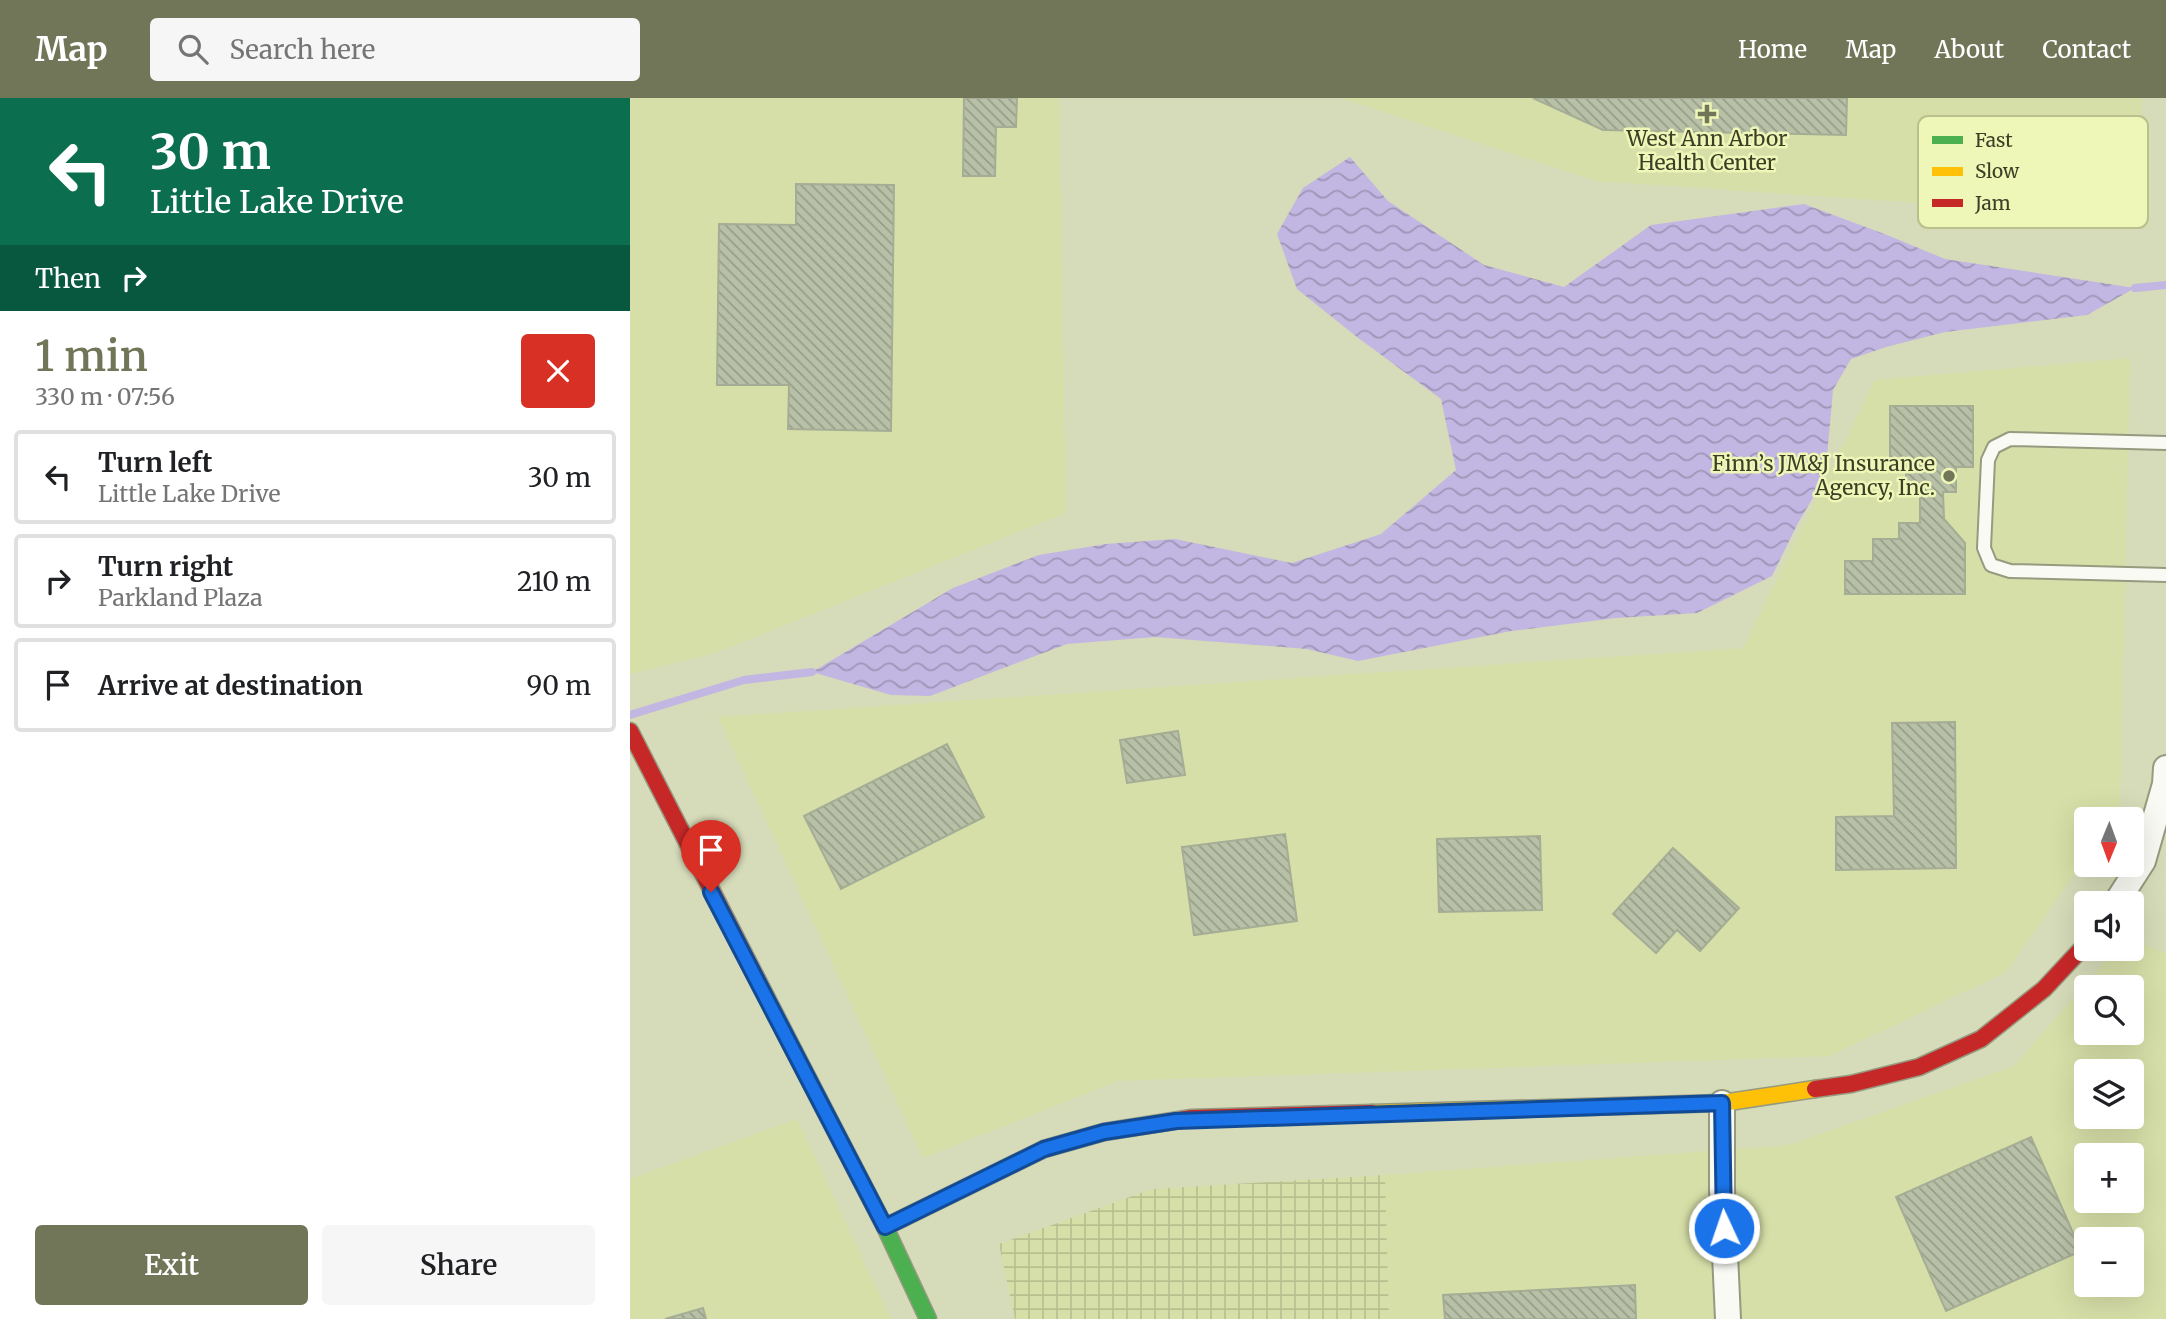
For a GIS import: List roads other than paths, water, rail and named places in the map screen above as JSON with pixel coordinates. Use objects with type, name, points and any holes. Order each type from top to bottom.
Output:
[{"type":"street","points":[[630,731],[885,1227],[928,1319]]},
{"type":"street","points":[[2124,891],[2143,862],[2165,784],[2166,768]]},
{"type":"street","points":[[885,1227],[1044,1149],[1104,1132],[1176,1121],[1722,1103],[1851,1084],[1919,1067],[1981,1039],[2044,989],[2074,957]]},
{"type":"street","points":[[1722,1103],[1722,1189],[1728,1319]]},
{"type":"lane","points":[[2166,443],[2010,439],[1994,447],[1988,460],[1984,548],[1992,565],[2010,571],[2166,575]]},
{"type":"water","points":[[1350,157],[1388,201],[1484,265],[1564,287],[1651,225],[1804,204],[1945,259],[2135,288],[2087,315],[1945,332],[1851,359],[1833,390],[1827,456],[1820,486],[1772,576],[1697,613],[1616,618],[1511,631],[1358,661],[1307,649],[1155,637],[1067,644],[930,696],[891,695],[812,672],[953,588],[1039,555],[1106,544],[1175,539],[1292,563],[1381,534],[1456,470],[1441,399],[1297,289],[1277,234],[1303,188]]},
{"type":"waterway","points":[[2135,288],[2166,285]]},
{"type":"waterway","points":[[630,715],[744,680],[812,672]]},
{"type":"place","name":"West Ann Arbor Health Center","points":[[1707,114]]},
{"type":"place","name":"Finn’s JM&J Insurance Agency, Inc.","points":[[1949,476]]}]
